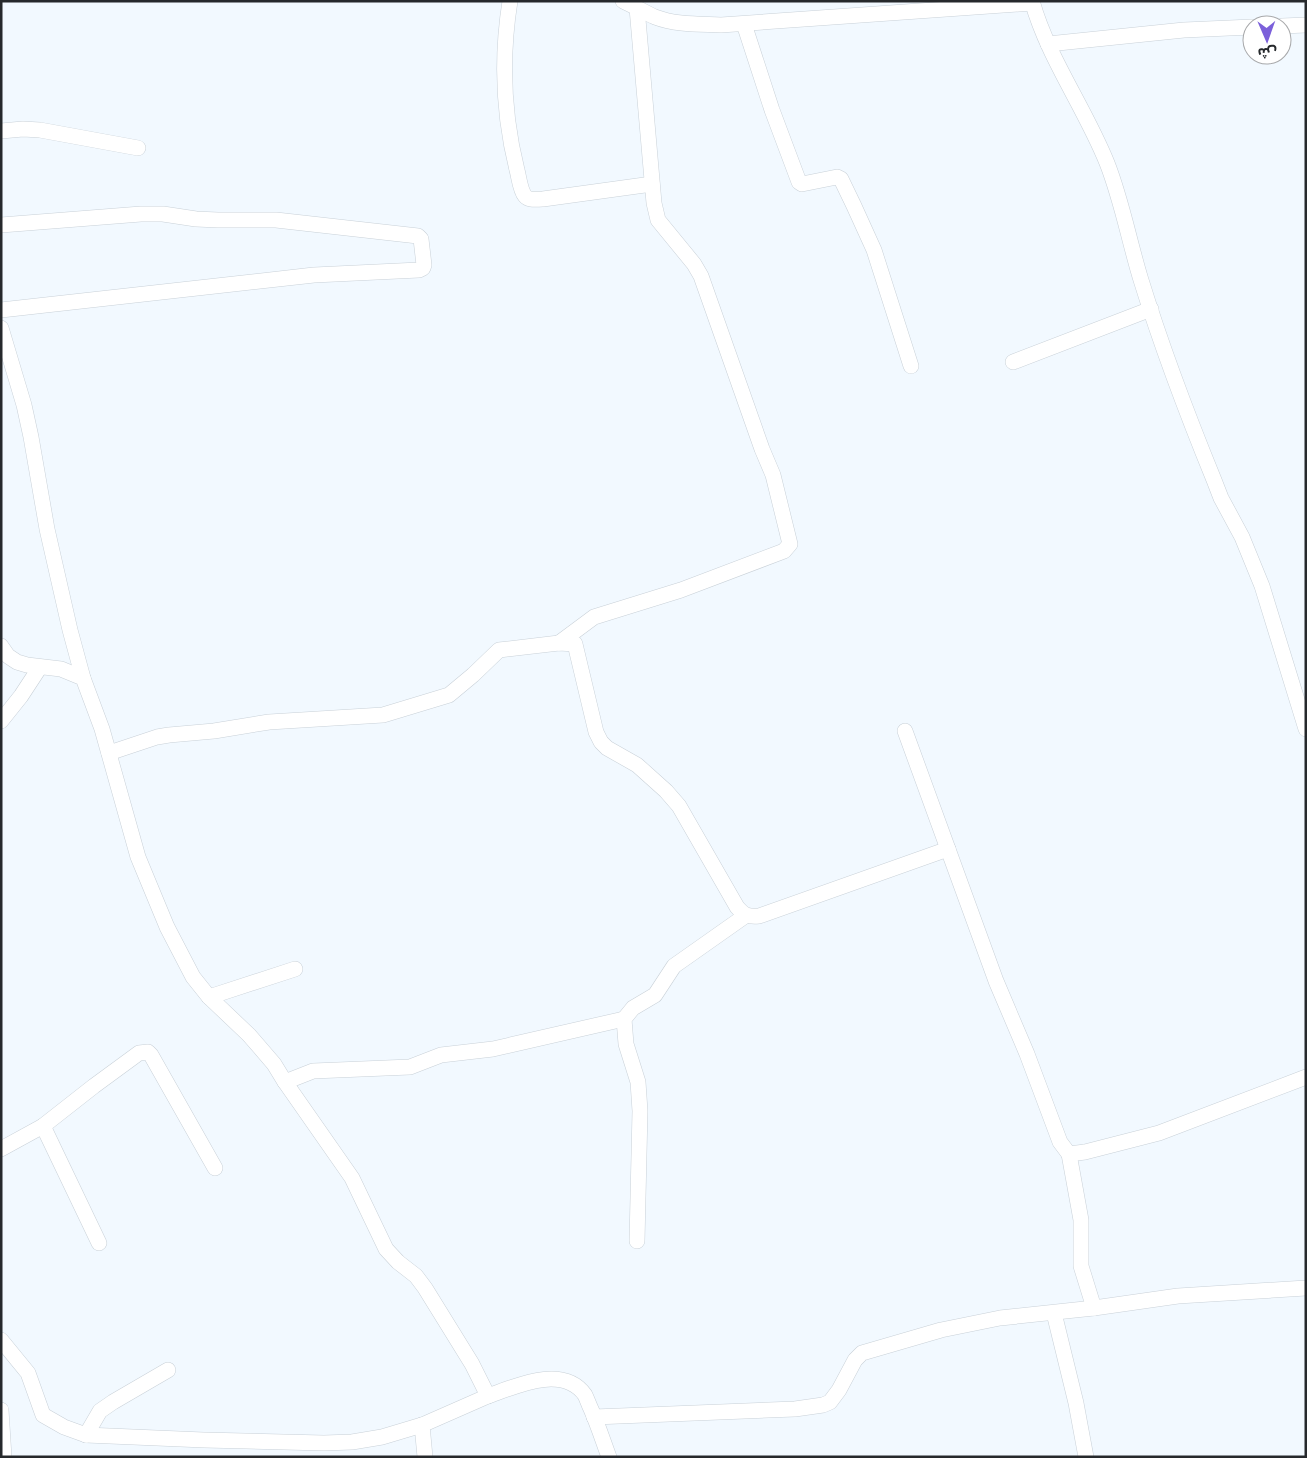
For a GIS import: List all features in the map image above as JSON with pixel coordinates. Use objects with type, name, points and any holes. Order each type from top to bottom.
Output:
[{"type":"street","points":[[510,1],[506,25],[504,59],[506,110],[514,157],[525,196],[531,199],[543,199],[652,184]]},
{"type":"street","points":[[630,4],[656,17],[683,23],[721,25],[1032,2],[1048,44],[1106,161],[1169,365],[1221,498],[1242,537],[1262,586],[1306,729]]},
{"type":"street","points":[[559,643],[594,617],[681,590],[784,551],[790,544],[773,475],[701,276],[694,264],[658,220],[654,203],[630,4]]},
{"type":"street","points":[[744,24],[772,110],[799,182],[802,184],[837,177],[841,179],[874,250],[911,366]]},
{"type":"street","points":[[1292,26],[1306,25]]},
{"type":"street","points":[[1048,44],[1184,30],[1242,27]]},
{"type":"street","points":[[1,131],[40,130],[138,148]]},
{"type":"street","points":[[1,226],[141,214],[163,214],[218,220],[276,220],[418,236],[421,240],[424,265],[419,270],[314,276],[1,310]]},
{"type":"street","points":[[1013,362],[1151,309]]},
{"type":"street","points":[[1,328],[24,405],[49,538],[83,678],[102,729],[138,856],[167,927],[194,977],[209,997],[268,1055],[352,1178],[386,1249],[398,1262],[416,1276],[472,1364],[488,1396]]},
{"type":"street","points":[[109,753],[157,737],[169,735],[214,731],[269,722],[382,715],[449,695],[499,650],[559,643],[575,644],[596,732],[601,742],[607,748],[637,765],[666,791],[679,806],[737,907],[745,916],[758,916],[948,849]]},
{"type":"street","points":[[1,646],[8,656],[17,662],[61,669],[83,678]]},
{"type":"street","points":[[1,720],[21,696],[40,667]]},
{"type":"street","points":[[905,731],[996,981],[1027,1054],[1060,1142],[1069,1154],[1082,1220],[1081,1266],[1094,1308]]},
{"type":"street","points":[[285,1082],[313,1071],[410,1067],[441,1055],[493,1049],[624,1019],[634,1008],[655,995],[674,966],[745,916]]},
{"type":"street","points":[[209,997],[295,969]]},
{"type":"street","points":[[624,1019],[626,1044],[638,1082],[640,1111],[637,1241]]},
{"type":"street","points":[[1,1149],[43,1126],[139,1053],[148,1052],[215,1168]]},
{"type":"street","points":[[1069,1154],[1085,1152],[1159,1133],[1306,1077]]},
{"type":"street","points":[[43,1126],[99,1243]]},
{"type":"street","points":[[594,1417],[795,1409],[823,1405],[830,1402],[834,1397],[859,1354],[970,1323],[1178,1296],[1306,1288]]},
{"type":"street","points":[[1054,1312],[1076,1403],[1086,1457]]},
{"type":"street","points":[[1,1340],[28,1373],[43,1414],[64,1427],[86,1435],[204,1440],[352,1442],[382,1437],[422,1425],[488,1396],[529,1381],[552,1379],[572,1382],[585,1395],[609,1457]]},
{"type":"street","points":[[86,1435],[100,1411],[168,1370]]},
{"type":"street","points":[[1,1410],[4,1457]]},
{"type":"street","points":[[422,1425],[425,1457]]}]
